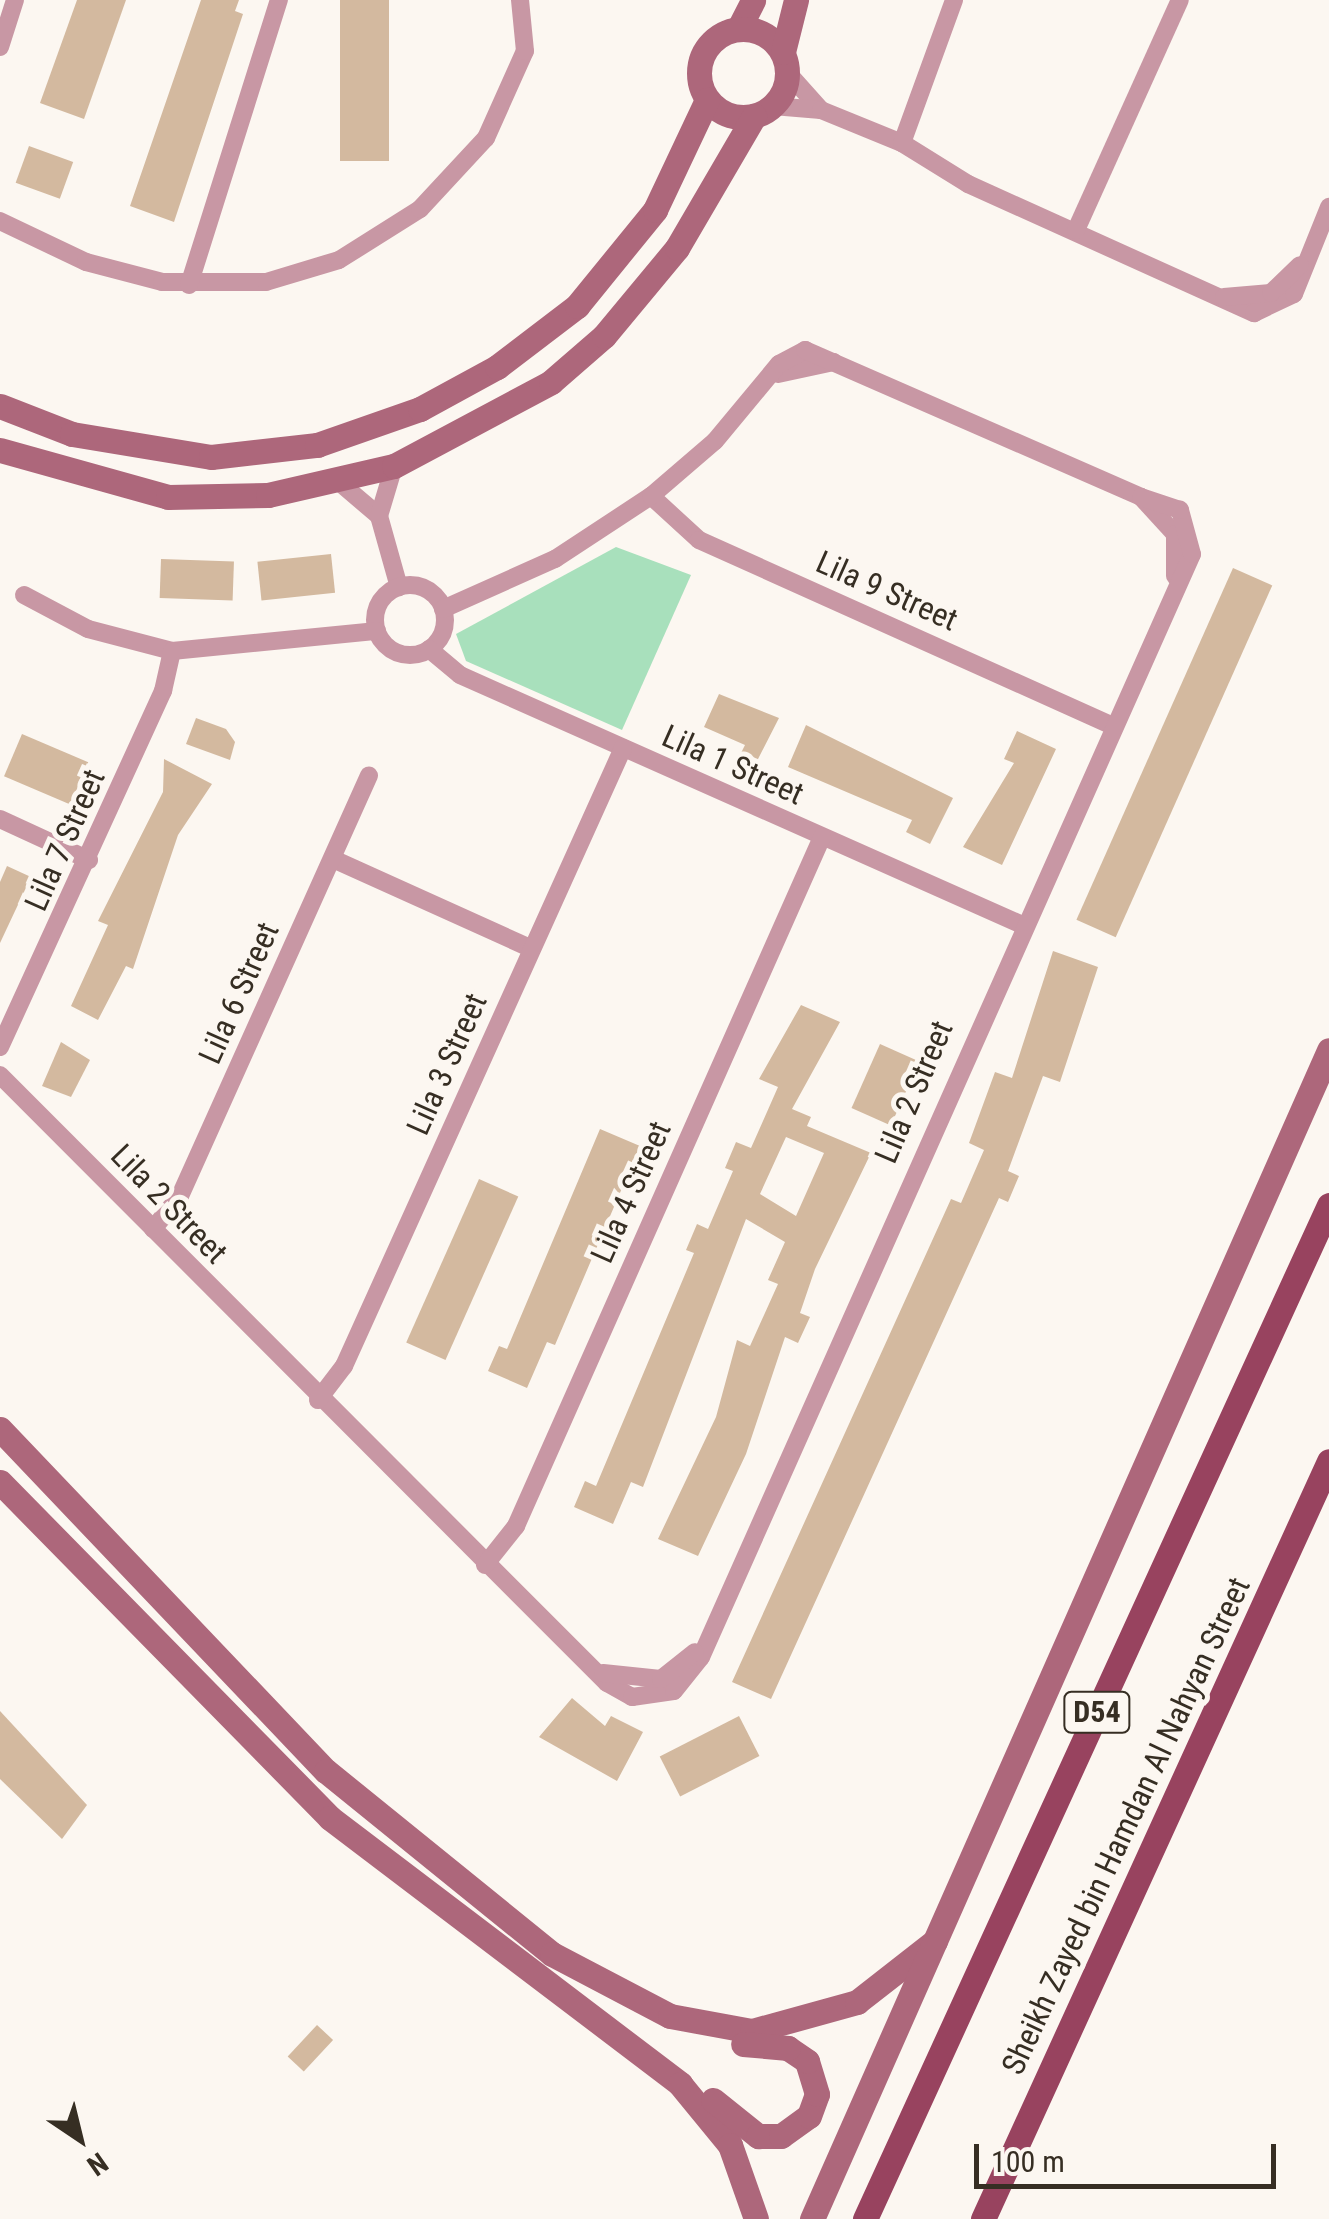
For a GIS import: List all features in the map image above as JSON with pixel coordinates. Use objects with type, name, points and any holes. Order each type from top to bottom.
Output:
[{"type":"main road","name":"D54","points":[[865,2219],[1329,1205]]},
{"type":"main road","name":"Sheikh Zayed bin Hamdan Al Nahyan Street","points":[[982,2219],[1329,1461]]},
{"type":"street","points":[[0,46],[15,0]]},
{"type":"street","points":[[188,285],[279,0]]},
{"type":"street","points":[[0,221],[98,266],[188,285],[266,282],[339,260],[420,209],[486,138],[509,98],[529,26],[520,0]]},
{"type":"street","points":[[0,406],[72,434],[211,458],[317,445],[420,409],[497,368],[577,306],[654,210],[707,100],[702,55],[739,28],[753,0]]},
{"type":"street","points":[[0,450],[168,496],[338,482],[394,466],[551,382],[604,336],[677,248],[764,111],[785,62],[796,0]]},
{"type":"street","points":[[902,143],[954,0]]},
{"type":"street","points":[[1076,230],[1180,0]]},
{"type":"street","points":[[739,28],[764,34],[821,110]]},
{"type":"street","points":[[707,100],[728,115],[821,110],[902,143],[968,184],[1222,296],[1271,293],[1310,253],[1329,207]]},
{"type":"street","name":"Lila 2 Street","points":[[0,1074],[318,1400],[618,1692],[661,1696],[694,1670],[1020,924],[1175,581],[1176,534],[1141,497],[845,362],[795,352],[651,496],[555,560],[443,609]]},
{"type":"street","points":[[394,466],[379,516],[399,587]]},
{"type":"street","points":[[338,482],[379,516]]},
{"type":"street","name":"Lila 9 Street","points":[[651,496],[699,540],[1111,725]]},
{"type":"street","points":[[421,586],[443,609],[430,649],[392,650],[377,631],[381,599],[399,587],[421,586]]},
{"type":"street","points":[[24,595],[88,629],[172,651],[377,631]]},
{"type":"street","name":"Lila 1 Street","points":[[430,649],[451,670],[1020,924]]},
{"type":"street","name":"Lila 7 Street","points":[[0,1048],[89,860],[172,651]]},
{"type":"street","name":"Lila 3 Street","points":[[318,1400],[344,1366],[622,748]]},
{"type":"street","name":"Lila 6 Street","points":[[153,1229],[175,1207],[369,775]]},
{"type":"street","points":[[0,819],[89,860]]},
{"type":"street","name":"Lila 4 Street","points":[[484,1565],[516,1526],[822,837]]},
{"type":"street","points":[[333,858],[532,949]]},
{"type":"street","points":[[812,2219],[942,1934],[1329,1050]]},
{"type":"street","points":[[0,1428],[326,1771],[552,1954],[670,2030],[800,2053],[814,2072],[814,2106],[792,2132],[758,2136],[670,2062],[616,2038]]},
{"type":"street","points":[[0,1482],[301,1791],[534,1978],[616,2038],[716,2124],[756,2219]]},
{"type":"street","points":[[552,1954],[670,2016],[752,2031],[857,2002],[942,1934]]},
{"type":"street","points":[[534,1978],[552,1954]]},
{"type":"green space","points":[[616,547],[691,575],[622,730],[466,661],[456,634]]},
{"type":"building","points":[[77,0],[126,0],[84,119],[40,103]]},
{"type":"building","points":[[201,0],[239,0],[235,11],[243,14],[174,222],[130,206]]},
{"type":"building","points":[[340,0],[389,0],[389,161],[340,161]]},
{"type":"building","points":[[29,146],[73,162],[60,199],[16,183]]},
{"type":"building","points":[[331,554],[335,593],[261,601],[257,562]]},
{"type":"building","points":[[161,559],[234,562],[233,601],[160,598]]},
{"type":"building","points":[[1233,568],[1272,585],[1116,937],[1076,920]]},
{"type":"building","points":[[719,694],[779,718],[757,761],[741,753],[745,745],[704,727]]},
{"type":"building","points":[[196,718],[226,729],[235,742],[230,760],[186,744]]},
{"type":"building","points":[[806,725],[953,798],[930,844],[906,832],[912,820],[788,767]]},
{"type":"building","points":[[1017,731],[1056,749],[1002,865],[963,847],[1014,763],[1004,759]]},
{"type":"building","points":[[22,734],[88,762],[70,804],[4,776]]},
{"type":"building","points":[[164,759],[212,784],[178,835],[133,969],[126,966],[98,1020],[71,1006],[108,925],[98,921],[163,792]]},
{"type":"building","points":[[7,866],[31,877],[0,943],[0,882]]},
{"type":"building","points":[[1053,951],[1098,967],[1060,1082],[1043,1076],[1008,1171],[1019,1176],[1008,1202],[999,1198],[771,1699],[732,1682],[951,1199],[961,1203],[984,1150],[969,1143],[995,1072],[1012,1078]]},
{"type":"building","points":[[801,1005],[840,1022],[792,1109],[811,1117],[807,1126],[871,1153],[815,1269],[800,1313],[810,1317],[798,1343],[785,1337],[746,1454],[698,1556],[658,1539],[716,1417],[737,1340],[750,1346],[778,1284],[768,1280],[785,1242],[746,1219],[643,1487],[631,1482],[613,1524],[574,1507],[585,1481],[596,1486],[694,1253],[686,1250],[697,1224],[708,1229],[733,1171],[725,1168],[736,1142],[751,1148],[778,1087],[759,1079]],"holes":[[[786,1137],[824,1153],[796,1216],[760,1194]]]},
{"type":"building","points":[[61,1042],[90,1060],[71,1097],[42,1086]]},
{"type":"building","points":[[880,1044],[919,1061],[891,1125],[852,1108]]},
{"type":"building","points":[[600,1129],[640,1146],[555,1345],[547,1342],[527,1388],[488,1371],[499,1346],[507,1349]]},
{"type":"building","points":[[479,1179],[518,1196],[445,1360],[406,1343]]},
{"type":"building","points":[[572,1698],[605,1726],[611,1716],[643,1732],[617,1781],[539,1737]]},
{"type":"building","points":[[0,1711],[87,1805],[62,1839],[0,1779]]},
{"type":"building","points":[[739,1716],[759,1756],[680,1797],[660,1756]]},
{"type":"building","points":[[317,2025],[333,2040],[304,2071],[288,2056]]}]
